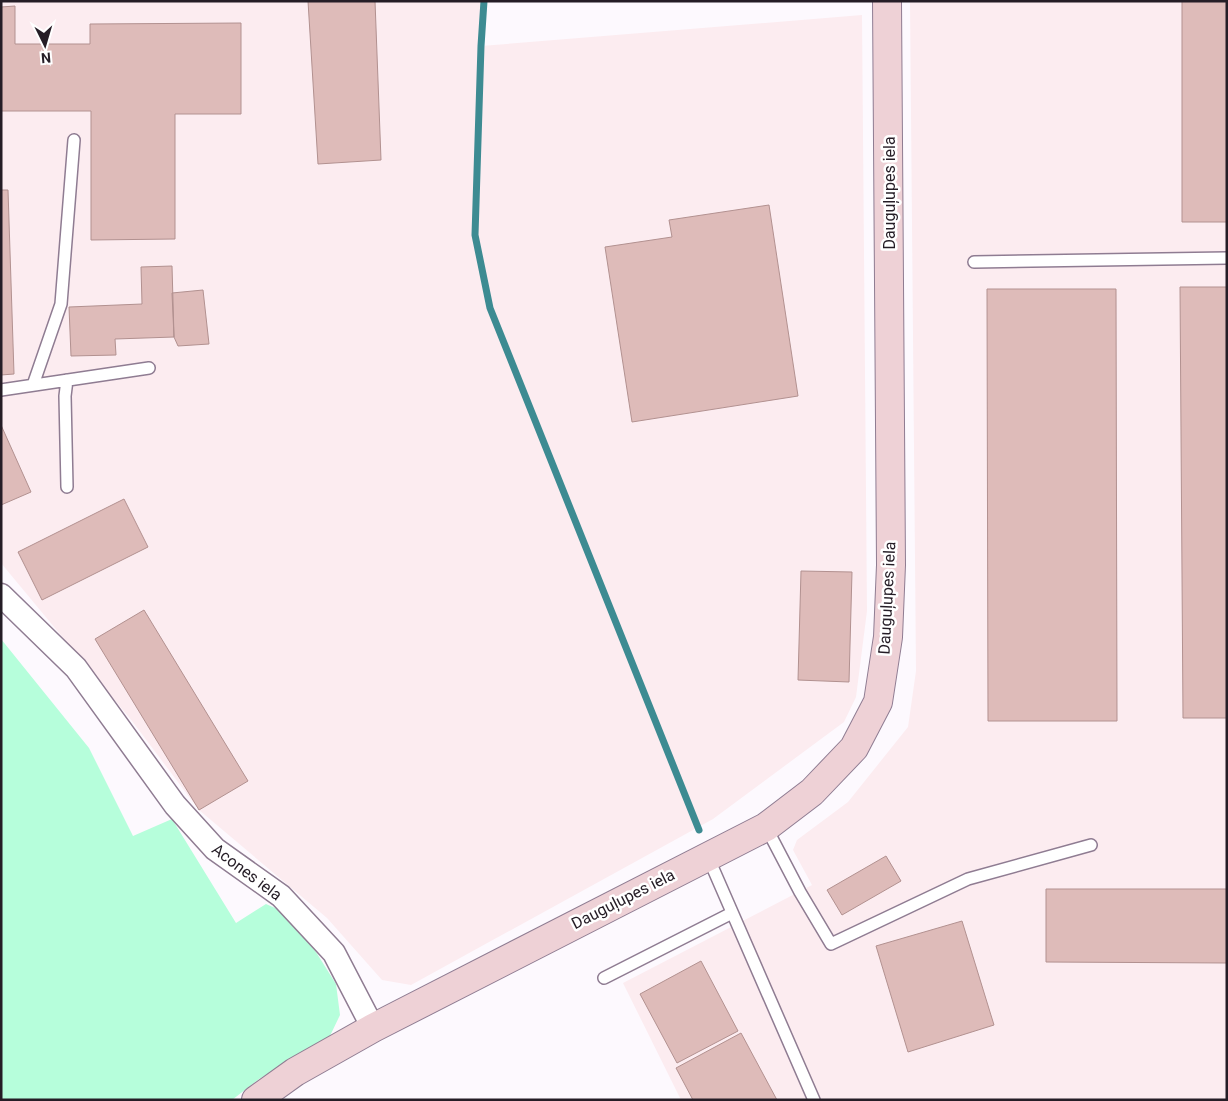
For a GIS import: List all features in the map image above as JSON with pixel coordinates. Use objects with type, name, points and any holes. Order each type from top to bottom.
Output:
[{"type":"street","name":"Dauguļupes iela","points":[[373,1028],[766,827],[812,792],[854,748],[878,702],[888,636],[891,565],[887,1]]},
{"type":"street","name":"Acones iela","points":[[1,595],[76,668],[176,805],[215,849],[281,896],[334,953],[373,1028]]},
{"type":"street","points":[[256,1100],[295,1072],[373,1028]]},
{"type":"lane","points":[[32,385],[60,304],[74,140]]},
{"type":"lane","points":[[974,262],[1227,258]]},
{"type":"lane","points":[[1,390],[148,368]]},
{"type":"lane","points":[[67,380],[65,396],[67,487]]},
{"type":"lane","points":[[766,827],[800,892],[831,944],[968,879],[1091,845]]},
{"type":"lane","points":[[708,855],[814,1100]]},
{"type":"lane","points":[[604,978],[732,913]]},
{"type":"shaded area","points":[[1,1],[484,1],[481,46],[862,15],[867,611],[856,697],[844,722],[713,819],[411,985],[382,980],[327,918],[199,810],[132,721],[1,563]]},
{"type":"shaded area","points":[[910,1],[1227,1],[1227,1100],[681,1100],[623,983],[812,885],[793,850],[797,840],[848,802],[908,727],[916,671]]},
{"type":"green space","points":[[1,639],[89,748],[133,836],[172,819],[236,923],[266,904],[282,911],[316,952],[336,984],[340,1015],[329,1038],[259,1079],[232,1100],[1,1100]]},
{"type":"building","points":[[308,1],[375,1],[381,160],[318,164]]},
{"type":"building","points":[[1182,1],[1227,1],[1227,222],[1182,222]]},
{"type":"building","points":[[15,6],[15,44],[90,44],[90,24],[241,23],[241,114],[175,114],[175,239],[91,240],[91,111],[1,111],[1,7]]},
{"type":"building","points":[[1,190],[8,190],[14,374],[1,375]]},
{"type":"building","points":[[769,205],[798,396],[632,422],[605,247],[672,237],[669,220]]},
{"type":"building","points":[[172,266],[174,337],[115,339],[116,355],[71,356],[69,307],[142,304],[141,267]]},
{"type":"building","points":[[1180,287],[1227,287],[1227,718],[1183,718]]},
{"type":"building","points":[[987,289],[1116,289],[1117,721],[988,721]]},
{"type":"building","points":[[203,290],[209,344],[178,346],[174,337],[172,293]]},
{"type":"building","points":[[1,425],[31,492],[1,505]]},
{"type":"building","points":[[124,499],[148,547],[42,600],[18,552]]},
{"type":"building","points":[[801,571],[852,572],[849,682],[798,680]]},
{"type":"building","points":[[144,610],[248,781],[199,810],[95,639]]},
{"type":"building","points":[[886,856],[901,881],[842,915],[827,890]]},
{"type":"building","points":[[1046,889],[1227,889],[1227,963],[1046,962]]},
{"type":"building","points":[[962,921],[994,1025],[908,1052],[876,946]]},
{"type":"building","points":[[701,961],[738,1031],[677,1063],[640,994]]},
{"type":"building","points":[[741,1033],[777,1100],[693,1100],[676,1068]]},
{"type":"waterway","points":[[484,1],[475,235],[490,308],[699,830]]}]
